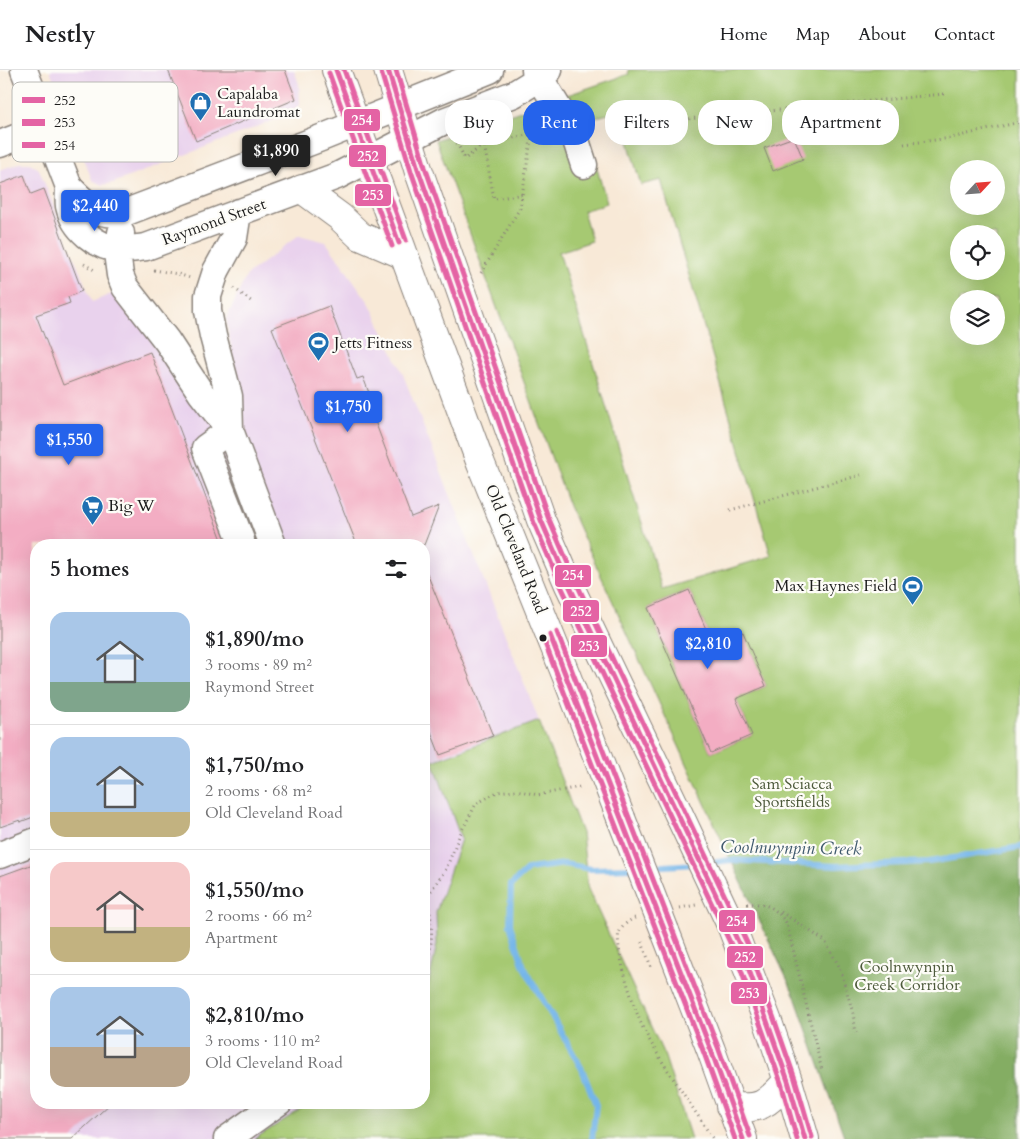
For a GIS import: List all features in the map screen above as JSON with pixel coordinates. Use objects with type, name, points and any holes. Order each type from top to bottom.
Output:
[{"type":"main road","name":"Old Cleveland Road","points":[[336,70],[481,464],[566,675],[711,1050],[743,1139]]},
{"type":"main road","points":[[388,70],[424,184],[541,520],[569,585],[742,950],[788,1081],[805,1139]]},
{"type":"main road","points":[[302,189],[340,217],[360,236],[404,255]]},
{"type":"main road","points":[[730,1106],[745,1108],[760,1106],[773,1097],[788,1081]]},
{"type":"street","name":"Raymond Street","points":[[24,70],[29,82]]},
{"type":"street","name":"Raymond Street","points":[[68,187],[92,208],[112,214],[124,213],[490,70]]},
{"type":"street","name":"Raymond Street","points":[[59,162],[68,187],[69,206],[76,222],[91,239],[104,246],[119,250],[146,247],[337,176],[444,121],[514,94],[541,73]]},
{"type":"street","points":[[541,73],[556,100]]},
{"type":"street","points":[[0,144],[12,139]]},
{"type":"street","points":[[578,145],[584,165]]},
{"type":"street","points":[[230,430],[229,396],[213,336],[208,311],[208,296],[216,271],[234,238],[238,212]]},
{"type":"street","points":[[124,213],[119,250],[120,275],[125,287],[167,341],[201,393],[230,430],[271,539]]},
{"type":"street","points":[[230,430],[205,448],[240,539]]},
{"type":"street","points":[[0,856],[30,844]]},
{"type":"street","points":[[227,1139],[270,1109]]},
{"type":"path","points":[[688,119],[944,94]]},
{"type":"path","points":[[904,144],[951,138],[1020,122]]},
{"type":"path","points":[[459,145],[465,159],[483,145]]},
{"type":"path","points":[[484,145],[494,199],[523,194]]},
{"type":"path","points":[[480,276],[520,208],[530,145]]},
{"type":"path","points":[[146,271],[154,270],[194,279]]},
{"type":"path","points":[[232,288],[252,302]]},
{"type":"path","points":[[730,510],[861,475]]},
{"type":"path","points":[[430,892],[446,868],[460,834],[476,804],[497,792],[516,790],[538,795],[580,787]]},
{"type":"path","points":[[430,910],[432,916],[430,948]]},
{"type":"path","points":[[778,911],[825,941],[840,968],[853,1013],[856,1033]]},
{"type":"shaded area","points":[[50,70],[294,70],[299,84],[300,105],[287,115],[178,158],[178,82],[55,82]]},
{"type":"shaded area","points":[[85,162],[167,162],[113,183],[102,185],[92,180]]},
{"type":"shaded area","points":[[19,163],[30,163],[39,169],[92,302],[114,293],[249,449],[226,319],[247,275],[299,235],[326,242],[370,304],[402,372],[539,721],[434,761],[461,839],[436,912],[437,944],[430,977],[430,539],[30,539],[30,1109],[302,1109],[254,1139],[0,1139],[0,170]]},
{"type":"green space","name":"Sam Sciacca Sportsfields","points":[[628,70],[1020,70],[1020,847],[929,862],[836,866],[731,860],[569,506],[436,140],[445,137],[445,145],[513,145],[513,114],[523,110],[523,145],[590,145],[607,203],[583,211],[592,241],[559,252],[662,589],[771,556],[661,180],[641,185],[629,145],[688,145],[688,100],[605,100],[605,115],[595,118],[595,100],[553,100],[629,74]],"holes":[[[689,590],[713,645],[743,632],[766,686],[736,699],[752,735],[711,753],[648,608]]]},
{"type":"green space","points":[[539,721],[582,833],[588,889],[665,1057],[691,1139],[254,1139],[302,1109],[430,1109],[430,977],[437,944],[436,912],[461,839],[433,761]]},
{"type":"green space","name":"Coolnwynpin Creek Corridor","points":[[1020,847],[1020,1139],[845,1139],[794,994],[731,860],[836,866],[929,862]]},
{"type":"building","points":[[168,70],[285,70],[296,99],[196,141],[178,95],[178,82],[173,82]]},
{"type":"building","points":[[782,141],[782,145],[797,145],[803,159],[773,171],[764,148]]},
{"type":"building","points":[[24,175],[31,194],[44,189],[82,291],[68,297],[70,303],[36,315],[63,385],[150,352],[222,539],[30,539],[30,818],[0,827],[0,184]]},
{"type":"building","points":[[329,306],[357,379],[363,377],[374,406],[370,408],[411,517],[439,506],[426,539],[355,539],[272,328]]},
{"type":"building","points":[[430,581],[493,736],[440,755],[430,729]]},
{"type":"building","points":[[689,590],[713,645],[743,632],[766,686],[736,699],[752,735],[711,753],[648,608]]},
{"type":"building","points":[[30,865],[30,1109],[104,1109],[72,1139],[0,1139],[0,876]]},
{"type":"waterway","name":"Coolnwynpin Creek","points":[[708,863],[731,860],[836,866],[929,862],[1020,847]]},
{"type":"waterway","name":"Coolnwynpin Creek","points":[[592,1139],[596,1105],[582,1069],[524,967],[510,925],[511,885],[528,869],[565,864],[591,869],[633,868]]},
{"type":"waterway","name":"Coolnwynpin Creek","points":[[648,867],[696,864]]},
{"type":"transit line","name":"252","points":[[336,70],[399,243]]},
{"type":"transit line","name":"254","points":[[344,70],[406,240]]},
{"type":"transit line","name":"252","points":[[388,70],[418,169],[541,520],[569,585],[742,950],[788,1081],[805,1139]]},
{"type":"transit line","name":"254","points":[[396,70],[425,167],[548,517],[576,582],[749,947],[795,1079],[812,1137]]},
{"type":"transit line","name":"253","points":[[381,72],[411,171],[534,523],[562,588],[735,953],[781,1083],[797,1139]]},
{"type":"transit line","name":"253","points":[[329,73],[392,246]]},
{"type":"transit line","name":"254","points":[[557,632],[718,1047],[750,1136]]},
{"type":"transit line","name":"252","points":[[550,635],[711,1050],[743,1139]]},
{"type":"transit line","name":"253","points":[[543,638],[704,1053],[735,1139]]},
{"type":"place","name":"Capalaba Laundromat","points":[[201,122]]},
{"type":"place","name":"Jetts Fitness","points":[[318,362]]},
{"type":"place","name":"Big W","points":[[92,525]]},
{"type":"place","name":"Max Haynes Field","points":[[913,605]]}]
